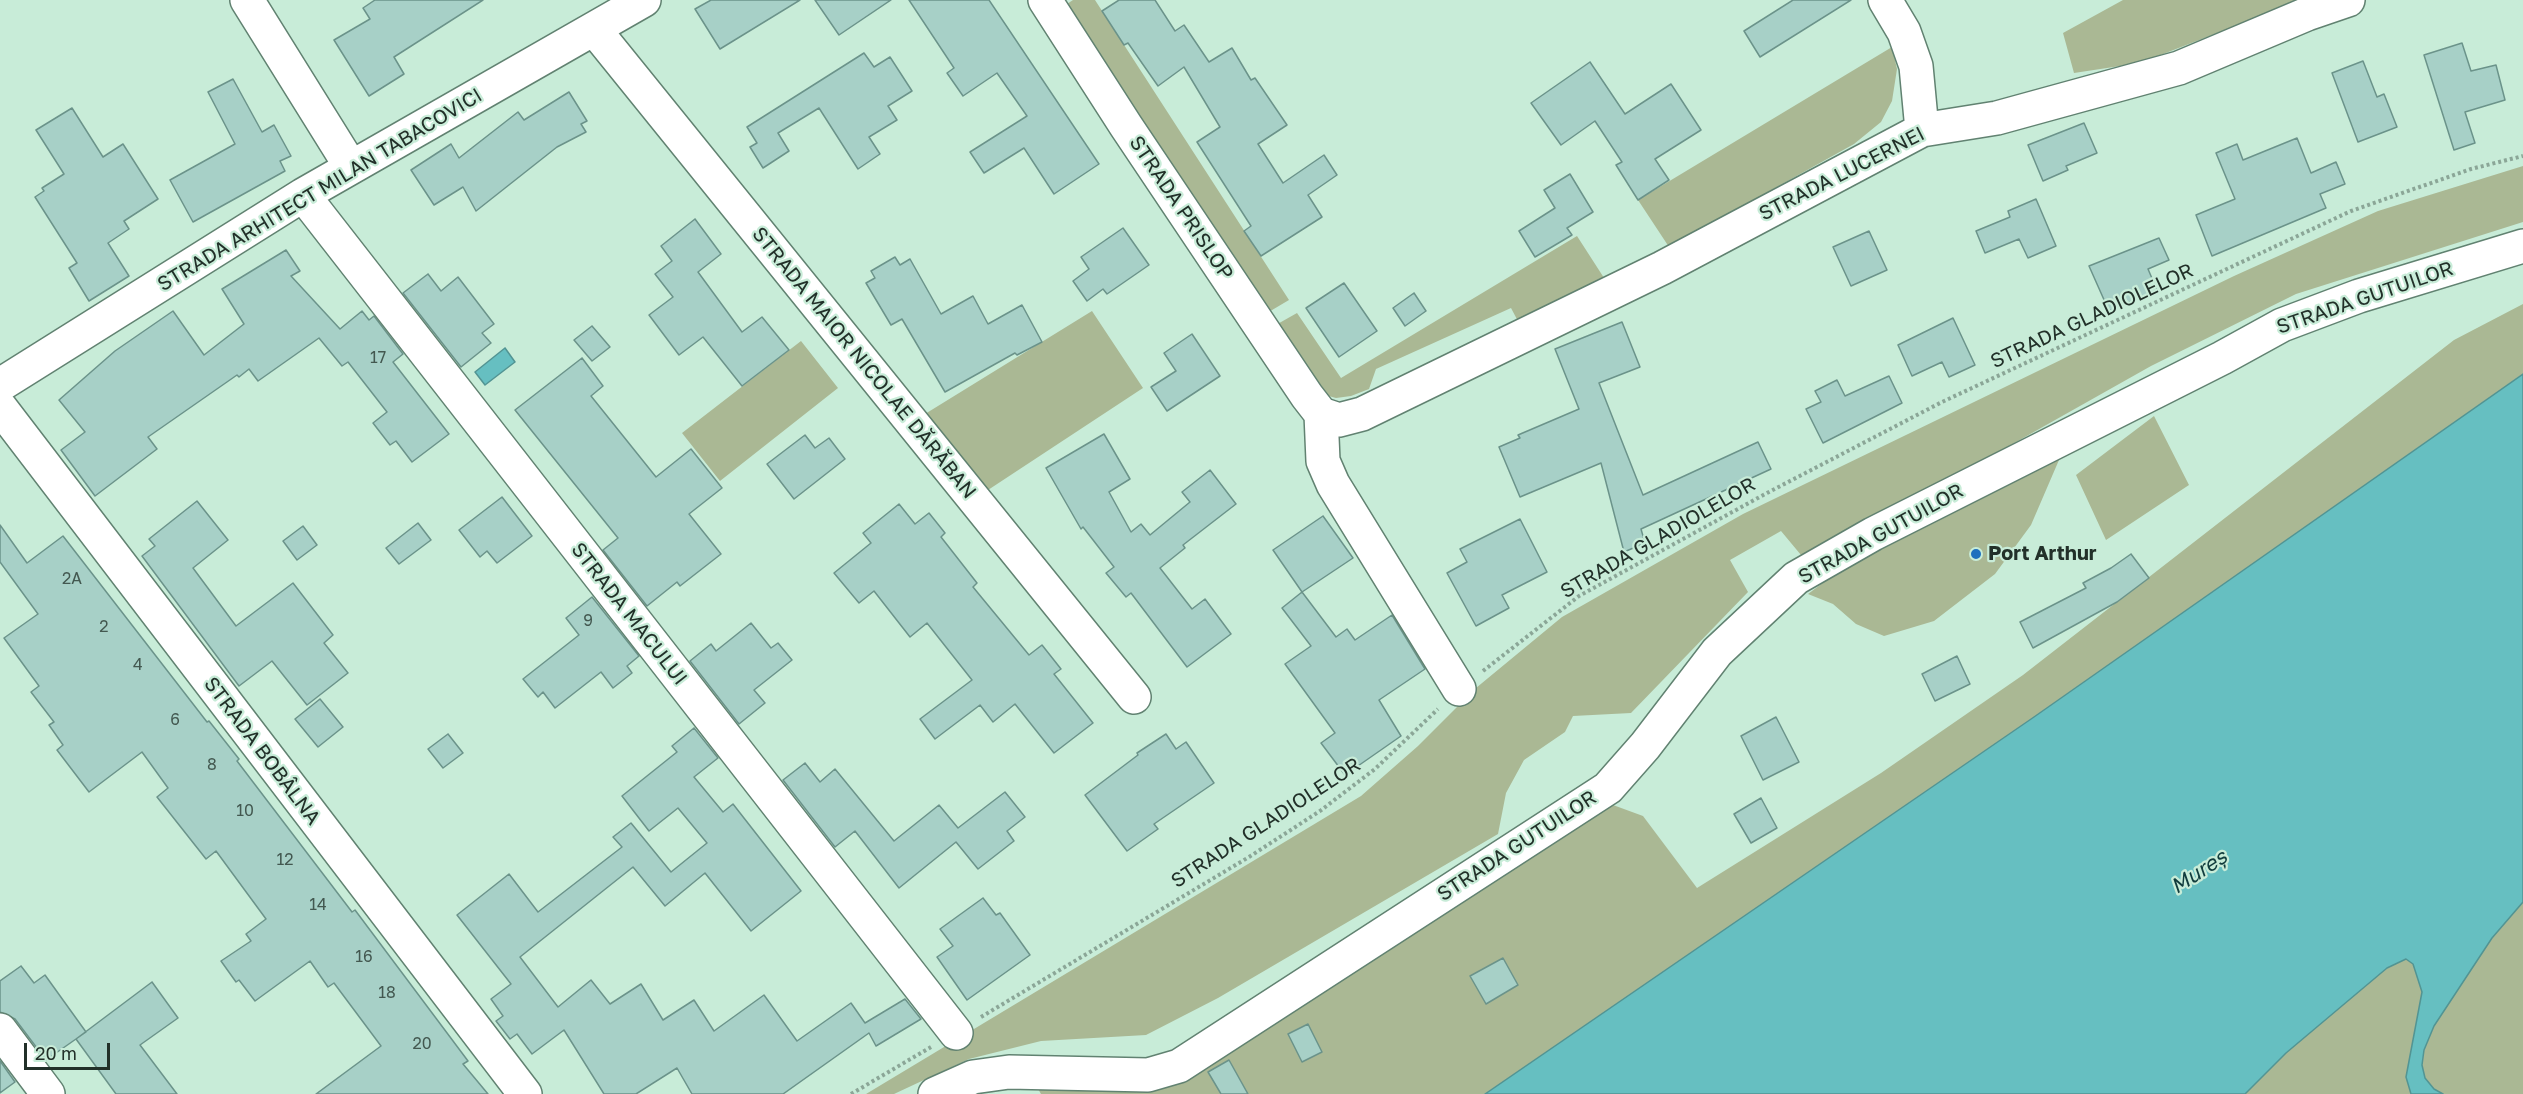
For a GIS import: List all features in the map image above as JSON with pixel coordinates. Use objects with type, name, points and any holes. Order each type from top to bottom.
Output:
[{"type":"street","points":[[247,0],[351,167]]},
{"type":"street","name":"STRADA PRISLOP","points":[[1044,0],[1126,126],[1321,414]]},
{"type":"street","points":[[1885,0],[1904,32],[1916,66],[1922,130]]},
{"type":"street","name":"STRADA LUCERNEI","points":[[1321,414],[1339,420],[1362,414],[1662,268],[1922,130],[1997,118],[2179,68],[2348,0]]},
{"type":"street","name":"STRADA ARHITECT MILAN TABACOVICI","points":[[0,385],[303,195],[594,29],[636,2]]},
{"type":"street","name":"STRADA MAIOR NICOLAE DĂRĂBAN","points":[[594,29],[1134,697]]},
{"type":"street","name":"STRADA MACULUI","points":[[303,195],[956,1032]]},
{"type":"street","name":"STRADA GUTUILOR","points":[[935,1094],[973,1077],[1009,1072],[1148,1075],[1179,1066],[1608,788],[1645,747],[1717,652],[1796,578],[1873,534],[2222,358],[2282,324],[2359,296],[2523,246]]},
{"type":"street","name":"STRADA BOBÂLNA","points":[[0,407],[525,1094]]},
{"type":"street","points":[[1321,414],[1323,461],[1333,484],[1459,689]]},
{"type":"street","points":[[0,1030],[48,1094]]},
{"type":"path","name":"STRADA GLADIOLELOR","points":[[851,1094],[1250,857],[1320,811],[1375,769],[1459,689],[1579,596],[1767,493],[1942,402],[2351,210],[2471,169],[2523,156]]},
{"type":"green space","points":[[1073,0],[1095,0],[1289,300],[1267,313],[1067,4]]},
{"type":"green space","points":[[2123,0],[2302,0],[2140,63],[2074,73],[2063,33]]},
{"type":"green space","points":[[1892,47],[1897,69],[1892,101],[1881,122],[1854,144],[1669,247],[1638,200]]},
{"type":"green space","points":[[2523,166],[2523,222],[2296,294],[2151,366],[1961,473],[1801,555],[1781,531],[1730,560],[1748,592],[1631,713],[1573,716],[1565,732],[1524,760],[1506,793],[1498,834],[1218,998],[1146,1035],[1041,1041],[969,1059],[894,1094],[866,1094],[1361,796],[1418,746],[1476,688],[1562,617],[1743,514],[2234,276],[2378,211]]},
{"type":"green space","points":[[1577,236],[1606,281],[1520,325],[1511,308],[1376,369],[1369,389],[1351,396],[1336,398],[1325,395],[1274,326],[1297,313],[1341,378]]},
{"type":"green space","points":[[2523,304],[2523,374],[2034,717],[1485,1094],[1041,1094],[1034,1082],[1136,1086],[1286,1007],[1613,805],[1643,816],[1697,888],[1881,773],[2023,675],[2454,340]]},
{"type":"green space","points":[[1092,311],[1143,388],[988,490],[925,414]]},
{"type":"green space","points":[[801,341],[838,388],[720,481],[682,433]]},
{"type":"green space","points":[[2154,416],[2189,485],[2106,540],[2076,475]]},
{"type":"green space","points":[[2065,446],[2031,525],[1995,574],[1934,621],[1884,636],[1856,624],[1833,604],[1808,594],[1840,570]]},
{"type":"green space","points":[[2523,902],[2523,1094],[2443,1094],[2434,1089],[2425,1078],[2422,1065],[2424,1050],[2434,1026],[2492,938]]},
{"type":"green space","points":[[2406,959],[2413,963],[2422,992],[2406,1077],[2411,1094],[2245,1094],[2286,1053],[2387,968]]},
{"type":"water","points":[[505,348],[515,362],[485,385],[475,372]]},
{"type":"water","name":"Mureș","points":[[2523,374],[2523,902],[2492,938],[2434,1026],[2424,1050],[2422,1065],[2425,1078],[2434,1089],[2443,1094],[2411,1094],[2406,1077],[2422,992],[2413,964],[2406,959],[2387,968],[2286,1053],[2245,1094],[1485,1094],[2034,717]]},
{"type":"building","points":[[375,0],[483,0],[394,57],[404,74],[369,96],[334,40],[370,19],[363,8]]},
{"type":"building","points":[[711,0],[800,0],[720,49],[695,9]]},
{"type":"building","points":[[815,0],[891,0],[839,35]]},
{"type":"building","points":[[909,0],[989,0],[1099,164],[1054,194],[1024,148],[984,173],[970,152],[1027,116],[997,73],[963,96],[947,73],[954,68]]},
{"type":"building","points":[[1119,0],[1155,0],[1175,31],[1184,25],[1209,62],[1232,48],[1251,80],[1255,78],[1287,125],[1258,144],[1283,183],[1324,155],[1337,175],[1308,195],[1322,217],[1261,256],[1244,231],[1251,226],[1197,142],[1220,127],[1184,67],[1158,86],[1128,43],[1124,45],[1102,11]]},
{"type":"building","points":[[1793,0],[1851,0],[1760,57],[1744,31]]},
{"type":"building","points":[[2462,43],[2471,71],[2496,65],[2505,100],[2465,112],[2475,143],[2454,150],[2424,55]]},
{"type":"building","points":[[864,53],[874,67],[890,57],[912,91],[888,106],[897,120],[869,137],[880,154],[858,169],[819,108],[778,133],[789,151],[763,168],[750,147],[757,143],[747,127]]},
{"type":"building","points":[[2363,61],[2377,97],[2384,94],[2397,127],[2358,142],[2332,73]]},
{"type":"building","points":[[1590,62],[1625,114],[1671,84],[1701,130],[1655,159],[1669,180],[1638,200],[1616,165],[1622,162],[1595,121],[1561,145],[1531,103]]},
{"type":"building","points":[[233,79],[262,132],[274,125],[291,156],[280,161],[285,171],[193,222],[170,180],[235,144],[208,92]]},
{"type":"building","points":[[569,92],[587,121],[581,124],[586,132],[557,147],[476,211],[463,187],[434,205],[411,170],[451,144],[459,158],[518,112],[524,120]]},
{"type":"building","points":[[72,108],[103,157],[123,144],[158,199],[124,221],[129,229],[108,243],[129,276],[89,301],[69,268],[77,263],[35,197],[44,191],[42,188],[64,174],[36,130]]},
{"type":"building","points":[[2084,123],[2097,153],[2066,166],[2068,170],[2043,181],[2028,145]]},
{"type":"building","points":[[2297,138],[2311,173],[2336,162],[2345,184],[2320,194],[2326,208],[2212,256],[2196,215],[2235,199],[2216,153],[2237,144],[2243,160]]},
{"type":"building","points":[[1570,174],[1593,212],[1567,228],[1572,235],[1535,257],[1519,231],[1555,208],[1544,190]]},
{"type":"building","points":[[2036,199],[2056,246],[2028,258],[2019,239],[1985,253],[1976,231],[2010,217],[2008,211]]},
{"type":"building","points":[[695,219],[721,254],[698,272],[742,332],[762,317],[789,350],[742,386],[703,337],[679,355],[649,315],[673,297],[655,274],[672,261],[661,246]]},
{"type":"building","points":[[1123,228],[1149,265],[1107,294],[1103,289],[1087,301],[1073,281],[1089,269],[1081,257]]},
{"type":"building","points":[[1869,231],[1887,270],[1851,286],[1833,247]]},
{"type":"building","points":[[2159,238],[2169,260],[2148,269],[2157,290],[2109,311],[2089,266]]},
{"type":"building","points":[[286,250],[300,271],[291,276],[340,329],[362,311],[369,320],[374,316],[403,354],[393,362],[449,434],[412,462],[396,441],[390,445],[373,423],[387,412],[348,362],[342,366],[319,338],[258,381],[249,369],[239,377],[237,375],[148,437],[157,449],[95,496],[61,450],[85,432],[59,400],[115,351],[173,311],[204,355],[244,324],[222,289]]},
{"type":"building","points":[[895,257],[900,265],[910,259],[941,314],[973,296],[988,324],[1022,305],[1042,342],[1017,355],[1015,353],[945,392],[902,319],[891,325],[866,283],[875,278],[871,271]]},
{"type":"building","points":[[428,274],[441,291],[458,277],[494,324],[482,333],[491,343],[461,367],[403,293]]},
{"type":"building","points":[[1344,283],[1377,331],[1339,357],[1306,308]]},
{"type":"building","points":[[1414,293],[1426,311],[1405,326],[1393,308]]},
{"type":"building","points":[[1953,318],[1975,365],[1949,377],[1942,362],[1912,376],[1898,345]]},
{"type":"building","points":[[1622,322],[1640,367],[1599,383],[1643,495],[1758,442],[1771,469],[1641,529],[1645,543],[1624,552],[1601,463],[1520,497],[1499,447],[1520,438],[1518,435],[1579,409],[1555,349]]},
{"type":"building","points":[[592,326],[610,347],[592,361],[574,340]]},
{"type":"building","points":[[1192,334],[1220,376],[1167,411],[1151,387],[1176,371],[1164,353]]},
{"type":"building","points":[[582,358],[603,386],[591,396],[656,477],[691,449],[722,488],[689,514],[721,554],[680,586],[677,582],[647,606],[603,550],[618,538],[515,410]]},
{"type":"building","points":[[1889,376],[1902,403],[1823,443],[1806,409],[1821,402],[1815,391],[1837,380],[1845,396]]},
{"type":"building","points":[[1104,434],[1130,479],[1109,492],[1131,532],[1141,524],[1150,535],[1190,502],[1182,492],[1210,470],[1236,504],[1183,545],[1185,548],[1160,568],[1192,609],[1205,599],[1231,634],[1187,667],[1131,593],[1126,597],[1106,573],[1114,567],[1083,527],[1081,529],[1046,468]]},
{"type":"building","points":[[805,435],[815,448],[829,438],[845,459],[794,499],[767,464]]},
{"type":"building","points":[[502,497],[532,536],[497,563],[487,551],[480,557],[459,530]]},
{"type":"building","points":[[197,501],[228,540],[193,568],[236,626],[293,583],[333,635],[324,643],[348,673],[307,705],[272,661],[239,686],[142,556],[155,546],[149,539]]},
{"type":"building","points":[[899,504],[915,524],[929,513],[945,533],[941,537],[977,583],[973,587],[1029,655],[1042,645],[1061,669],[1054,674],[1093,723],[1054,753],[1015,704],[993,722],[980,705],[935,739],[920,719],[972,680],[927,623],[910,637],[874,591],[859,603],[834,573],[871,543],[863,533]]},
{"type":"building","points":[[1323,516],[1353,558],[1302,592],[1273,550]]},
{"type":"building","points":[[1520,519],[1547,572],[1502,595],[1509,608],[1476,626],[1447,573],[1467,562],[1460,549]]},
{"type":"building","points":[[418,523],[431,540],[399,564],[386,548]]},
{"type":"building","points":[[0,525],[27,563],[63,536],[207,722],[209,721],[239,759],[237,761],[352,912],[355,910],[468,1061],[463,1064],[488,1094],[316,1094],[381,1046],[334,983],[328,987],[310,961],[255,1001],[239,980],[236,982],[221,961],[251,941],[246,934],[266,919],[216,851],[206,859],[157,797],[168,788],[142,752],[89,792],[57,750],[63,745],[49,725],[54,722],[31,692],[39,686],[4,638],[38,614],[0,562]]},
{"type":"building","points":[[303,526],[317,545],[297,560],[283,541]]},
{"type":"building","points":[[2131,554],[2149,578],[2117,602],[2033,648],[2020,622],[2086,588],[2083,583]]},
{"type":"building","points":[[1302,592],[1336,637],[1347,629],[1355,640],[1392,615],[1425,669],[1379,700],[1401,736],[1345,775],[1321,743],[1335,733],[1285,664],[1311,646],[1282,608]]},
{"type":"building","points":[[592,597],[639,656],[627,666],[632,673],[613,688],[601,672],[555,708],[543,692],[538,697],[523,679],[579,635],[566,618]]},
{"type":"building","points":[[751,623],[771,648],[778,643],[792,660],[754,690],[765,703],[739,724],[690,661],[711,644],[716,651]]},
{"type":"building","points":[[1957,656],[1970,684],[1935,701],[1922,674]]},
{"type":"building","points":[[320,699],[343,727],[318,747],[295,719]]},
{"type":"building","points":[[1776,717],[1799,762],[1763,780],[1741,736]]},
{"type":"building","points":[[694,728],[718,758],[694,777],[723,812],[733,804],[801,891],[751,931],[705,873],[665,906],[633,867],[520,957],[558,1007],[591,980],[610,1004],[641,984],[663,1020],[694,1000],[714,1031],[764,995],[797,1041],[851,1003],[865,1023],[905,999],[921,1019],[876,1046],[869,1033],[783,1094],[692,1094],[677,1068],[636,1094],[604,1094],[564,1030],[532,1054],[517,1034],[510,1039],[496,1021],[503,1016],[491,999],[511,984],[457,915],[509,874],[538,912],[622,847],[613,837],[631,823],[671,872],[707,843],[678,808],[649,831],[622,796],[677,752],[672,746]]},
{"type":"building","points":[[448,734],[463,753],[443,768],[428,749]]},
{"type":"building","points":[[1166,734],[1176,749],[1186,742],[1214,783],[1154,824],[1158,829],[1127,851],[1085,795],[1138,755],[1137,753]]},
{"type":"building","points":[[805,763],[820,782],[835,769],[894,841],[939,805],[958,828],[1005,792],[1025,817],[1007,831],[1014,841],[978,869],[956,842],[899,888],[855,831],[835,847],[783,780]]},
{"type":"building","points":[[1761,798],[1777,828],[1751,843],[1734,814]]},
{"type":"building","points":[[983,898],[996,915],[1000,913],[1030,955],[967,1000],[937,957],[953,946],[940,929]]},
{"type":"building","points":[[1503,958],[1518,985],[1486,1004],[1470,976]]},
{"type":"building","points":[[21,966],[34,983],[45,975],[86,1032],[46,1060],[15,1019],[0,1012],[0,981]]},
{"type":"building","points":[[152,982],[178,1018],[140,1045],[177,1094],[116,1094],[76,1039]]},
{"type":"building","points":[[1308,1024],[1322,1052],[1302,1062],[1288,1034]]},
{"type":"building","points":[[1229,1060],[1248,1094],[1221,1094],[1208,1072]]},
{"type":"building","points":[[0,1061],[15,1082],[0,1093]]},
{"type":"place","name":"Port Arthur","points":[[1976,554]]}]
